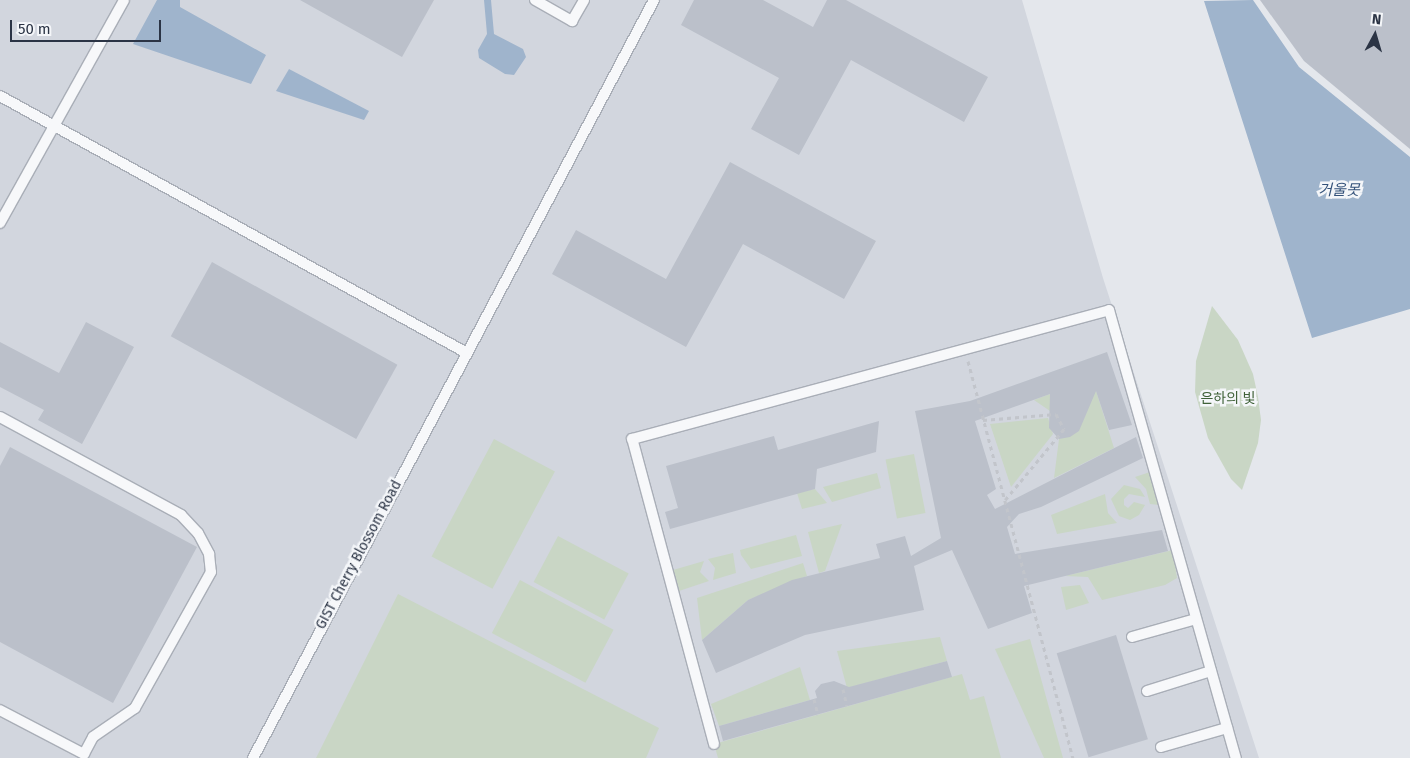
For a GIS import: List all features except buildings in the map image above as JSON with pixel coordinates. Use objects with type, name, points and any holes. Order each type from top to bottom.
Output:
[{"type":"lane","points":[[0,223],[124,0]]},
{"type":"lane","points":[[535,0],[572,21],[584,0]]},
{"type":"lane","name":"GIST Cherry Blossom Road","points":[[253,758],[465,352],[654,0]]},
{"type":"lane","points":[[0,96],[465,352]]},
{"type":"lane","points":[[714,744],[632,439],[1109,310],[1236,758]]},
{"type":"lane","points":[[0,417],[181,514],[198,533],[209,554],[211,572],[135,708],[93,737],[84,754],[0,710]]},
{"type":"lane","points":[[1132,637],[1196,618]]},
{"type":"lane","points":[[1147,691],[1211,672]]},
{"type":"lane","points":[[1161,747],[1227,728]]},
{"type":"path","points":[[964,349],[1074,758]]},
{"type":"path","points":[[983,420],[1056,414],[1064,428],[1005,500]]},
{"type":"path","points":[[843,689],[848,706]]},
{"type":"path","points":[[814,699],[818,715]]},
{"type":"shaded area","points":[[0,0],[1022,0],[1103,278],[1259,758],[0,758]]},
{"type":"green space","name":"은하의 빛","points":[[1212,306],[1238,340],[1253,374],[1258,397],[1261,420],[1258,443],[1242,490],[1231,479],[1208,438],[1195,392],[1196,361]]},
{"type":"green space","points":[[1092,378],[1114,448],[1054,478],[1059,439],[1079,431],[1034,400]]},
{"type":"green space","points":[[1048,418],[1053,434],[1011,487],[990,424]]},
{"type":"green space","points":[[494,439],[555,471],[492,589],[432,556]]},
{"type":"green space","points":[[914,454],[925,513],[897,518],[886,460]]},
{"type":"green space","points":[[1150,472],[1159,505],[1150,504],[1146,489],[1135,477]]},
{"type":"green space","points":[[877,473],[881,488],[832,502],[823,487]]},
{"type":"green space","points":[[1124,485],[1140,489],[1145,497],[1129,494],[1124,499],[1124,505],[1128,508],[1134,502],[1145,505],[1139,515],[1130,520],[1119,516],[1111,499]]},
{"type":"green space","points":[[815,489],[827,503],[802,509],[797,493]]},
{"type":"green space","points":[[1105,494],[1108,513],[1117,523],[1057,534],[1051,515]]},
{"type":"green space","points":[[842,524],[825,571],[819,573],[808,532]]},
{"type":"green space","points":[[796,535],[802,556],[751,569],[741,555],[740,550]]},
{"type":"green space","points":[[558,536],[629,574],[604,619],[534,582]]},
{"type":"green space","points":[[1173,550],[1177,578],[1165,585],[1102,600],[1088,577],[1065,576]]},
{"type":"green space","points":[[733,553],[736,573],[713,580],[715,568],[708,559]]},
{"type":"green space","points":[[704,561],[700,572],[709,581],[679,591],[673,570]]},
{"type":"green space","points":[[803,563],[807,576],[748,600],[702,640],[697,598]]},
{"type":"green space","points":[[520,580],[614,630],[585,683],[492,633]]},
{"type":"green space","points":[[1080,585],[1089,603],[1066,610],[1061,587]]},
{"type":"green space","points":[[398,594],[659,728],[646,758],[316,758]]},
{"type":"green space","points":[[940,637],[947,661],[847,688],[837,651]]},
{"type":"green space","points":[[1030,639],[1063,758],[1044,758],[995,649]]},
{"type":"green space","points":[[800,667],[810,700],[719,726],[711,704]]},
{"type":"green space","points":[[962,674],[970,700],[984,696],[1001,758],[718,758],[714,744]]},
{"type":"water","points":[[157,0],[180,0],[180,7],[266,55],[251,84],[133,44]]},
{"type":"water","points":[[484,0],[491,0],[494,34],[523,49],[526,57],[514,75],[505,74],[479,58],[478,50],[487,34]]},
{"type":"water","name":"거울못","points":[[1253,0],[1299,67],[1410,157],[1410,309],[1312,338],[1204,1]]},
{"type":"water","points":[[289,69],[369,111],[364,120],[276,91]]}]
